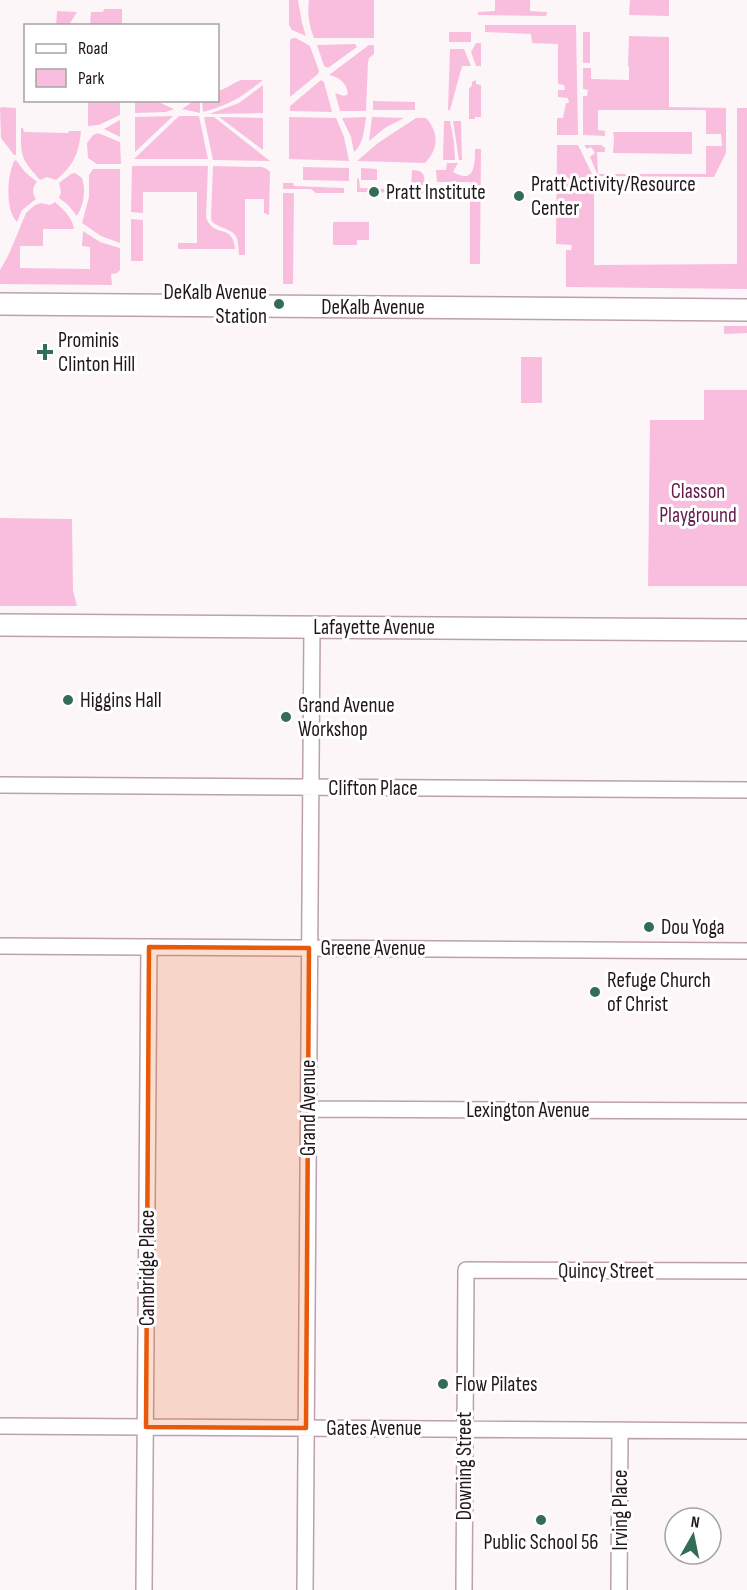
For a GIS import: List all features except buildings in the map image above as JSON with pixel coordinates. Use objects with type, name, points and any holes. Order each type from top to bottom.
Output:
[{"type":"main road","name":"DeKalb Avenue","points":[[0,304],[747,310]]},
{"type":"main road","name":"Lafayette Avenue","points":[[0,625],[747,630]]},
{"type":"street","name":"Grand Avenue","points":[[305,1590],[312,627]]},
{"type":"street","name":"Clifton Place","points":[[0,785],[747,790]]},
{"type":"street","name":"Greene Avenue","points":[[0,946],[747,951]]},
{"type":"street","name":"Cambridge Place","points":[[144,1590],[149,947]]},
{"type":"street","name":"Lexington Avenue","points":[[308,1108],[747,1111]]},
{"type":"street","name":"Quincy Street","points":[[466,1270],[747,1271]]},
{"type":"street","name":"Downing Street","points":[[464,1590],[466,1270]]},
{"type":"street","name":"Gates Avenue","points":[[0,1426],[747,1431]]},
{"type":"street","name":"Irving Place","points":[[619,1590],[620,1430]]},
{"type":"highlighted area","points":[[149,947],[309,948],[306,1428],[146,1427]]},
{"type":"green space","points":[[289,0],[298,0],[306,36],[292,30],[289,25]]},
{"type":"green space","points":[[309,0],[374,0],[374,38],[314,38],[309,19]]},
{"type":"green space","points":[[495,0],[530,0],[530,11],[547,12],[546,16],[478,15],[478,12],[495,11]]},
{"type":"green space","points":[[630,0],[669,0],[669,16],[629,15]]},
{"type":"green space","points":[[104,9],[122,9],[122,24],[90,24],[91,12],[103,12]]},
{"type":"green space","points":[[57,11],[77,12],[70,24],[56,24]]},
{"type":"green space","points":[[485,25],[576,25],[578,135],[557,135],[557,118],[563,118],[566,103],[569,103],[568,98],[558,97],[558,90],[565,90],[564,85],[558,84],[558,44],[532,43],[531,34],[485,32]]},
{"type":"green space","points":[[449,32],[471,32],[471,42],[449,42]]},
{"type":"green space","points":[[583,32],[590,32],[590,63],[583,63]]},
{"type":"green space","points":[[629,36],[669,37],[669,107],[726,108],[726,153],[714,177],[598,176],[590,157],[595,153],[591,147],[587,149],[584,145],[605,147],[605,152],[597,152],[598,174],[706,174],[706,146],[722,146],[721,134],[706,134],[706,110],[598,110],[598,130],[605,131],[605,136],[583,135],[583,96],[587,96],[588,90],[583,89],[583,68],[591,68],[591,79],[629,80]]},
{"type":"green space","points":[[293,38],[310,46],[319,71],[290,97],[290,40]]},
{"type":"green space","points":[[476,43],[481,43],[481,66],[476,66],[471,52]]},
{"type":"green space","points":[[355,44],[357,47],[328,68],[324,66],[317,45]]},
{"type":"green space","points":[[369,45],[374,45],[374,54],[368,62],[366,111],[340,111],[335,93],[344,96],[348,94],[347,90],[342,81],[329,75]]},
{"type":"green space","points":[[450,49],[464,49],[471,66],[462,66],[450,110],[448,110]]},
{"type":"green space","points":[[241,80],[263,80],[235,100],[203,112],[202,102],[219,102],[219,91]]},
{"type":"green space","points":[[321,80],[324,82],[332,112],[290,111],[290,106]]},
{"type":"green space","points":[[476,80],[476,84],[481,85],[481,117],[469,119],[469,89],[472,82]]},
{"type":"green space","points":[[263,85],[263,113],[209,114],[239,103]]},
{"type":"green space","points":[[373,101],[415,102],[415,110],[373,110]]},
{"type":"green space","points":[[88,102],[120,102],[120,115],[99,125],[88,126]]},
{"type":"green space","points":[[135,102],[158,102],[174,109],[166,112],[135,113]]},
{"type":"green space","points":[[192,102],[200,102],[200,113],[182,109]]},
{"type":"green space","points":[[0,108],[16,108],[16,155],[1,138]]},
{"type":"green space","points":[[737,108],[747,108],[747,289],[566,287],[566,250],[571,250],[572,245],[556,244],[557,145],[578,145],[594,178],[594,265],[737,264]]},
{"type":"green space","points":[[173,116],[135,152],[135,117]]},
{"type":"green space","points":[[179,116],[199,116],[208,159],[134,159]]},
{"type":"green space","points":[[204,117],[214,117],[270,161],[213,160]]},
{"type":"green space","points":[[219,117],[263,118],[263,150]]},
{"type":"green space","points":[[289,117],[336,118],[344,137],[349,161],[289,159]]},
{"type":"green space","points":[[366,117],[362,141],[354,152],[351,137],[342,118]]},
{"type":"green space","points":[[372,117],[404,118],[385,128],[369,141]]},
{"type":"green space","points":[[416,118],[426,118],[433,129],[436,140],[433,152],[425,163],[357,161],[378,143]]},
{"type":"green space","points":[[120,120],[120,137],[104,129]]},
{"type":"green space","points":[[444,121],[450,121],[455,160],[443,160]]},
{"type":"green space","points":[[453,121],[461,121],[462,160],[459,160]]},
{"type":"green space","points":[[21,128],[24,132],[81,131],[74,159],[67,170],[56,180],[47,177],[40,180],[29,166],[23,156]]},
{"type":"green space","points":[[613,132],[692,132],[692,154],[613,153]]},
{"type":"green space","points":[[98,133],[120,142],[121,164],[97,164],[88,158],[87,143],[93,135]]},
{"type":"green space","points":[[475,149],[481,149],[480,264],[470,264],[470,182],[437,182],[436,170],[446,170],[447,163],[458,163],[453,172],[466,176],[470,174],[474,166]]},
{"type":"green space","points":[[16,160],[37,182],[33,190],[36,199],[22,210],[17,222],[10,210],[8,193],[12,168]]},
{"type":"green space","points":[[132,166],[208,166],[206,217],[209,224],[231,236],[235,249],[178,249],[178,243],[197,243],[197,192],[143,192],[143,213],[131,212]]},
{"type":"green space","points":[[213,166],[262,167],[270,172],[269,215],[264,213],[264,199],[245,199],[245,255],[239,255],[237,239],[233,232],[212,222]]},
{"type":"green space","points":[[303,167],[349,168],[349,181],[303,180]]},
{"type":"green space","points":[[361,168],[377,169],[377,180],[361,180]]},
{"type":"green space","points":[[93,169],[120,169],[120,243],[101,236],[82,223],[89,197],[89,175]]},
{"type":"green space","points":[[412,170],[423,174],[424,193],[357,192],[357,178],[360,188],[411,190]]},
{"type":"green space","points":[[75,173],[82,178],[84,188],[83,202],[77,216],[59,198],[61,192],[59,183]]},
{"type":"green space","points":[[283,183],[293,183],[294,186],[344,188],[344,193],[316,193],[311,189],[283,189]]},
{"type":"green space","points":[[283,193],[294,193],[293,284],[283,284]]},
{"type":"green space","points":[[55,202],[70,217],[74,229],[43,229],[43,246],[20,246],[20,268],[90,269],[90,247],[82,246],[83,231],[100,242],[120,248],[120,270],[111,274],[112,285],[0,284],[0,270],[26,213],[35,205],[41,203],[50,205]]},
{"type":"green space","points":[[131,219],[143,220],[143,261],[131,261]]},
{"type":"green space","points":[[333,222],[369,222],[369,240],[357,240],[357,245],[333,245]]},
{"type":"green space","points":[[724,326],[747,326],[747,333],[724,334]]},
{"type":"green space","points":[[521,357],[542,357],[542,403],[521,403]]},
{"type":"green space","name":"Classon Playground","points":[[704,390],[747,390],[747,586],[648,586],[650,420],[704,420]]},
{"type":"green space","points":[[0,518],[72,519],[73,591],[77,606],[0,606]]},
{"type":"place","name":"Pratt Institute","points":[[374,192]]},
{"type":"place","name":"Pratt Activity/Resource Center","points":[[519,196]]},
{"type":"place","name":"DeKalb Avenue Station","points":[[279,304]]},
{"type":"place","name":"Prominis Clinton Hill","points":[[45,352]]},
{"type":"place","name":"Higgins Hall","points":[[68,700]]},
{"type":"place","name":"Grand Avenue Workshop","points":[[286,717]]},
{"type":"place","name":"Dou Yoga","points":[[649,927]]},
{"type":"place","name":"Refuge Church of Christ","points":[[595,992]]},
{"type":"place","name":"Flow Pilates","points":[[443,1384]]},
{"type":"place","name":"Public School 56","points":[[541,1520]]}]
